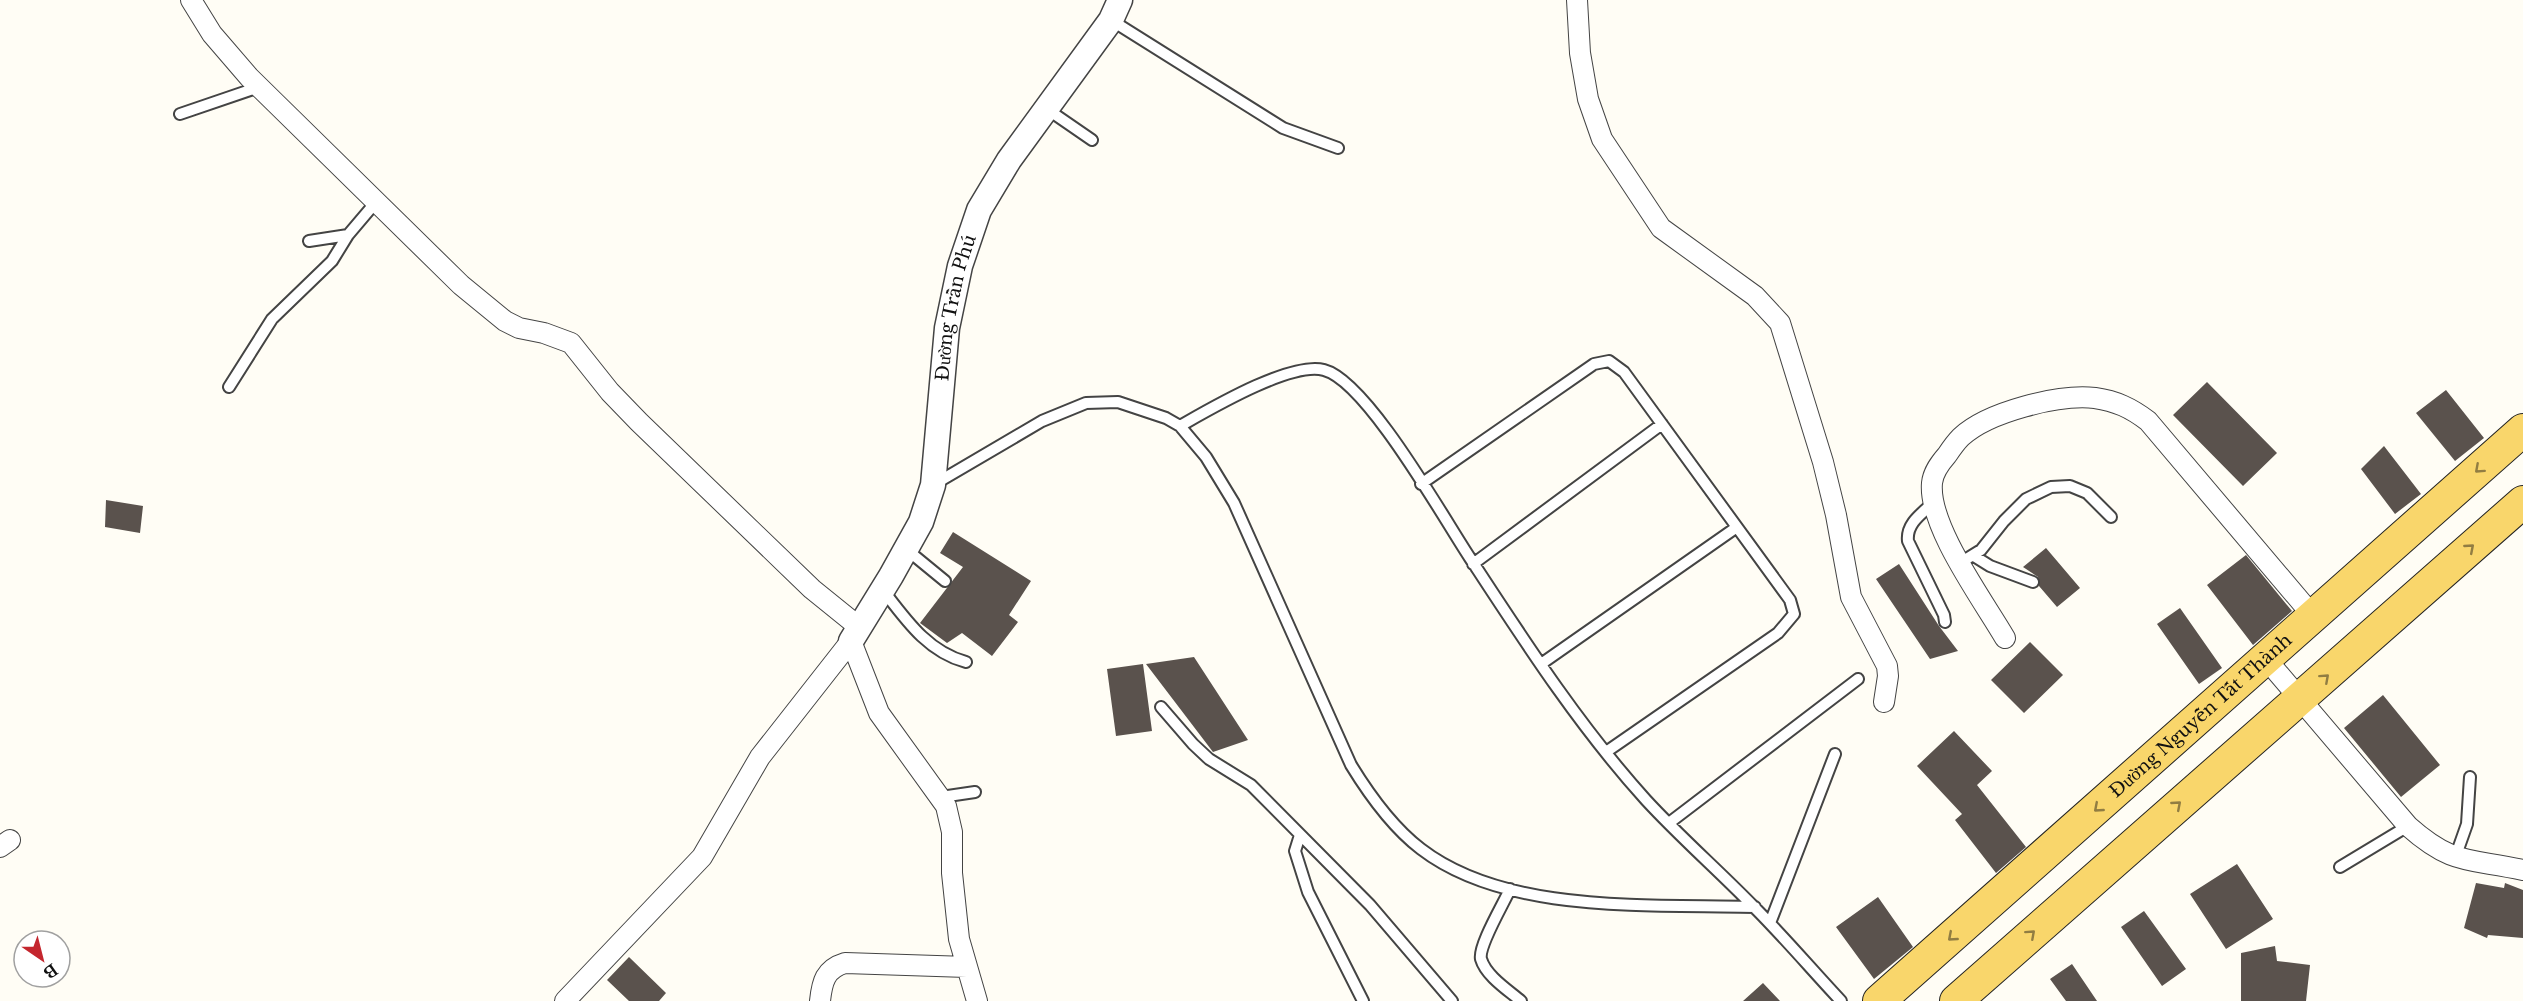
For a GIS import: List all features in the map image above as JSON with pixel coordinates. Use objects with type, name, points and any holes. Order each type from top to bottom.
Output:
[{"type":"main road","name":"Đường Nguyễn Tất Thành","points":[[1879,1001],[2523,430]]},
{"type":"main road","points":[[1956,1001],[2523,502]]},
{"type":"street","points":[[191,0],[212,34],[259,87],[376,202],[489,309],[519,328],[544,333],[571,343],[610,392],[855,634],[879,713],[941,796],[949,814],[959,939],[977,1001]]},
{"type":"street","points":[[1577,0],[1580,53],[1588,99],[1602,139],[1654,221],[1755,296],[1780,323],[1823,462],[1836,515],[1851,597],[1887,666],[1888,676],[1884,702]]},
{"type":"street","name":"Đường Trần Phú","points":[[855,634],[921,522],[933,486],[947,328],[969,236],[979,210],[1009,160],[1116,10]]},
{"type":"street","points":[[2005,638],[1967,560],[1932,504],[1932,481],[1937,467],[1961,437],[1984,422],[2025,407],[2057,400],[2092,398],[2117,402],[2148,421],[2313,616]]},
{"type":"street","points":[[565,1001],[702,857],[760,757],[855,634]]},
{"type":"street","points":[[2266,659],[2408,826],[2428,844],[2455,858],[2523,870]]},
{"type":"street","points":[[820,1001],[822,983],[834,967],[845,963],[967,967]]},
{"type":"lane","points":[[1116,10],[1283,128],[1338,148]]},
{"type":"lane","points":[[180,114],[259,87]]},
{"type":"lane","points":[[1047,109],[1092,140]]},
{"type":"lane","points":[[229,387],[272,319],[332,261],[348,235],[376,202]]},
{"type":"lane","points":[[309,241],[348,235]]},
{"type":"lane","points":[[1421,484],[1594,364],[1609,361],[1624,372],[1790,600],[1794,614],[1778,633],[1606,752]]},
{"type":"lane","points":[[1180,426],[1229,399],[1280,376],[1309,369],[1323,369],[1346,383],[1380,422],[1541,664],[1606,752],[1669,823],[1770,923],[1841,1001]]},
{"type":"lane","points":[[933,486],[1042,421],[1086,403],[1118,402],[1166,418],[1180,426],[1224,482],[1270,582],[1315,690],[1351,765],[1369,794],[1406,837],[1441,863],[1510,889],[1551,898],[1591,902],[1755,908]]},
{"type":"lane","points":[[1473,564],[1662,424]]},
{"type":"lane","points":[[2033,582],[1967,560],[2026,499],[2051,487],[2070,486],[2087,493],[2111,517]]},
{"type":"lane","points":[[1932,504],[1915,520],[1907,534],[1908,541],[1944,615],[1944,622]]},
{"type":"lane","points":[[1541,664],[1737,526]]},
{"type":"lane","points":[[906,549],[945,581]]},
{"type":"lane","points":[[883,590],[924,640],[938,651],[966,662]]},
{"type":"lane","points":[[1669,823],[1858,679]]},
{"type":"lane","points":[[1161,707],[1209,759],[1251,785],[1370,905],[1452,1001]]},
{"type":"lane","points":[[1770,923],[1835,754]]},
{"type":"lane","points":[[2455,858],[2467,824],[2470,777]]},
{"type":"lane","points":[[941,796],[975,792]]},
{"type":"lane","points":[[2340,867],[2408,826]]},
{"type":"lane","points":[[1300,835],[1295,851],[1308,892],[1363,1001]]},
{"type":"lane","points":[[1510,889],[1482,948],[1481,958],[1489,972],[1521,1001]]},
{"type":"building","points":[[2207,382],[2277,453],[2243,486],[2173,415]]},
{"type":"building","points":[[2446,390],[2484,438],[2455,461],[2416,413]]},
{"type":"building","points":[[2384,446],[2421,494],[2395,514],[2361,469]]},
{"type":"building","points":[[106,500],[143,506],[140,533],[105,527]]},
{"type":"building","points":[[953,532],[1031,581],[1009,615],[1018,622],[992,656],[962,633],[947,643],[920,623],[963,567],[940,553]]},
{"type":"building","points":[[2046,548],[2080,588],[2057,607],[2039,586],[2038,577],[2023,567]]},
{"type":"building","points":[[2246,555],[2292,611],[2253,645],[2207,585]]},
{"type":"building","points":[[1899,564],[1958,651],[1930,659],[1876,579]]},
{"type":"building","points":[[2180,608],[2222,668],[2199,684],[2157,624]]},
{"type":"building","points":[[2030,642],[2063,675],[2024,713],[1991,680]]},
{"type":"building","points":[[1194,657],[1248,740],[1213,752],[1146,664]]},
{"type":"building","points":[[1143,664],[1152,731],[1116,736],[1107,669]]},
{"type":"building","points":[[2383,695],[2440,765],[2401,797],[2344,728]]},
{"type":"building","points":[[1954,731],[1992,771],[1977,785],[2026,847],[1996,873],[1955,820],[1962,814],[1917,766]]},
{"type":"building","points":[[2237,864],[2273,919],[2226,949],[2190,894]]},
{"type":"building","points":[[2476,883],[2504,888],[2505,883],[2523,890],[2523,938],[2488,935],[2487,938],[2464,928]]},
{"type":"building","points":[[1878,897],[1913,947],[1874,979],[1836,927]]},
{"type":"building","points":[[2144,911],[2186,969],[2162,986],[2121,927]]},
{"type":"building","points":[[2275,946],[2277,961],[2310,965],[2306,1001],[2241,1001],[2241,953]]},
{"type":"building","points":[[629,957],[666,993],[659,1001],[629,1001],[607,980]]},
{"type":"building","points":[[2072,964],[2097,1001],[2066,1001],[2050,979]]},
{"type":"building","points":[[1763,983],[1780,1001],[1743,1001]]}]
